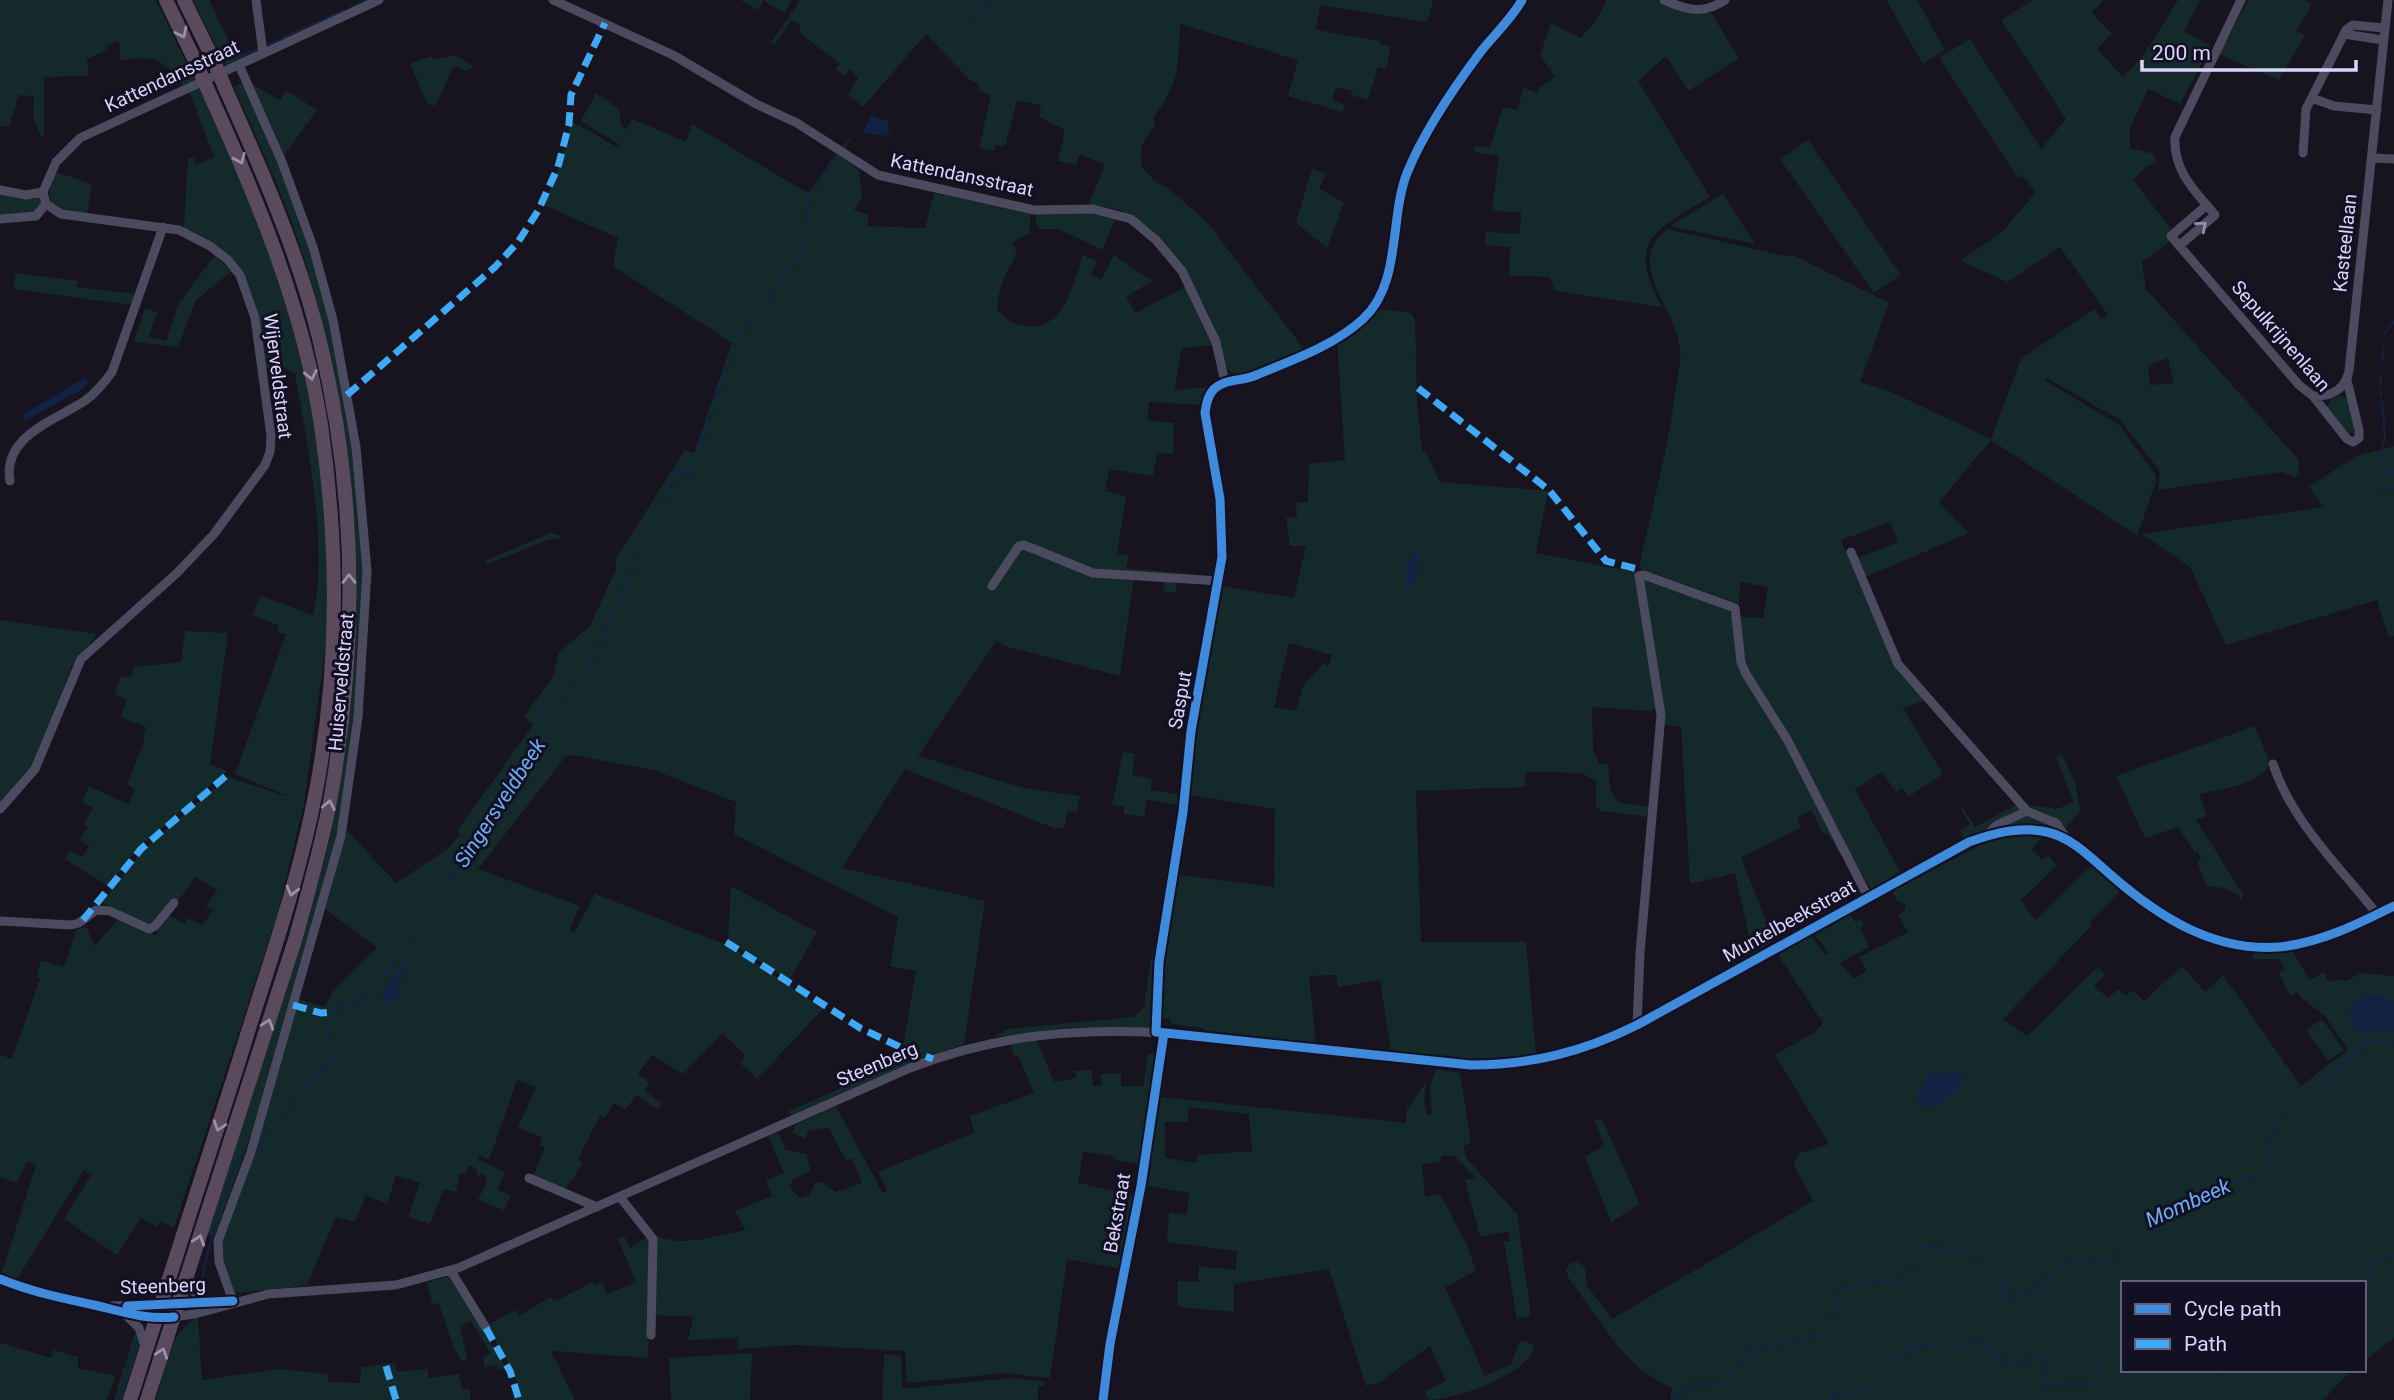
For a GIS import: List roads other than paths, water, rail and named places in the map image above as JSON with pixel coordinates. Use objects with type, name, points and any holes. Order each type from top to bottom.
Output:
[{"type":"highway","points":[[130,1400],[276,948],[299,864],[315,796],[329,704],[334,634],[330,504],[320,423],[305,348],[279,258],[252,188],[166,0]]},
{"type":"highway","points":[[147,1400],[295,940],[315,866],[335,771],[350,633],[346,498],[335,415],[319,337],[297,263],[266,180],[184,0]]},
{"type":"street","points":[[256,0],[263,53]]},
{"type":"street","name":"Kattendansstraat","points":[[43,192],[55,162],[80,138],[379,0]]},
{"type":"street","name":"Kattendansstraat","points":[[553,0],[673,55],[756,104],[813,132],[878,175],[1034,210],[1093,209],[1131,219],[1156,240],[1182,271],[1216,342],[1225,382]]},
{"type":"street","points":[[1225,382],[1251,377],[1328,343],[1364,319],[1382,291],[1394,246],[1402,191],[1413,160],[1481,52],[1522,0]]},
{"type":"street","points":[[1664,0],[1697,11],[1712,8],[1725,0]]},
{"type":"street","name":"Sepulkrijnenlaan","points":[[2241,0],[2175,137],[2174,153],[2178,167],[2207,205],[2171,236],[2299,385],[2313,396],[2347,439],[2353,442],[2359,438]]},
{"type":"street","name":"Kasteellaan","points":[[2359,438],[2347,380],[2388,0]]},
{"type":"street","points":[[2303,153],[2303,127],[2312,98],[2344,34],[2353,25],[2385,29]]},
{"type":"street","points":[[2344,34],[2383,40]]},
{"type":"street","name":"Huiserveldstraat","points":[[233,1301],[219,1262],[218,1241],[251,1152],[341,836],[358,717],[366,571],[356,447],[333,320],[313,247],[282,162],[239,65]]},
{"type":"street","points":[[2312,98],[2334,106],[2377,110]]},
{"type":"street","points":[[2373,158],[2394,159]]},
{"type":"street","points":[[0,190],[26,195],[43,192],[46,204],[36,216],[0,219]]},
{"type":"street","name":"Wijerveldstraat","points":[[0,809],[35,769],[81,659],[196,554],[250,485],[270,452],[271,436],[255,317],[240,275],[228,260],[210,246],[178,230],[61,214],[46,204]]},
{"type":"street","points":[[10,481],[8,469],[15,450],[27,435],[85,400],[100,389],[113,372],[163,227]]},
{"type":"street","points":[[2313,396],[2333,394],[2347,380]]},
{"type":"street","name":"Sasput","points":[[1160,1033],[1159,962],[1183,812],[1191,731],[1220,581],[1222,557],[1220,499],[1205,413],[1213,390],[1225,382]]},
{"type":"street","points":[[992,586],[1019,546],[1024,545],[1093,573],[1220,581]]},
{"type":"street","name":"Muntelbeekstraat","points":[[1851,552],[1899,664],[2026,811],[2056,823],[2067,840],[2164,917],[2203,935],[2234,943],[2277,947],[2297,944],[2394,906]]},
{"type":"street","name":"Muntelbeekstraat","points":[[1637,1025],[1640,953],[1661,715],[1639,576],[1644,575],[1735,608],[1741,662],[1746,674],[1788,741],[1868,897]]},
{"type":"street","points":[[2273,764],[2282,792],[2295,813],[2377,914]]},
{"type":"street","name":"Muntelbeekstraat","points":[[1988,834],[1997,825],[2026,811]]},
{"type":"street","name":"Muntelbeekstraat","points":[[1160,1033],[1419,1061],[1502,1065],[1561,1056],[1610,1039],[1637,1025],[1969,842],[1988,834],[2033,830],[2067,840]]},
{"type":"street","points":[[0,921],[71,925],[79,923],[96,910],[110,911],[149,929],[155,926],[174,903]]},
{"type":"street","name":"Steenberg","points":[[0,1279],[46,1296],[122,1311],[176,1311],[195,1314],[233,1301],[268,1294],[396,1286],[451,1271],[944,1054],[1037,1034],[1121,1030],[1160,1033]]},
{"type":"street","name":"Bekstraat","points":[[1103,1400],[1110,1344],[1141,1186],[1160,1033]]},
{"type":"street","points":[[529,1178],[597,1207]]},
{"type":"street","points":[[620,1197],[653,1239],[651,1335]]},
{"type":"street","points":[[451,1271],[486,1328]]},
{"type":"street","points":[[188,1275],[195,1293],[208,1302]]},
{"type":"street","name":"Steenberg","points":[[176,1311],[208,1302],[233,1301]]},
{"type":"street","points":[[122,1311],[139,1328],[146,1350]]},
{"type":"water","points":[[871,115],[888,121],[889,133],[886,136],[863,133]]},
{"type":"water","points":[[84,378],[89,382],[81,390],[25,421],[22,415]]},
{"type":"water","points":[[1414,552],[1420,552],[1414,586],[1405,588],[1405,574],[1410,559]]},
{"type":"water","points":[[403,963],[409,965],[399,981],[399,996],[387,1005],[382,1001],[384,992]]},
{"type":"water","points":[[2366,994],[2377,994],[2394,1001],[2394,1031],[2359,1032],[2349,1019],[2354,1003]]},
{"type":"water","points":[[1959,1070],[1963,1080],[1951,1097],[1934,1106],[1920,1105],[1917,1097],[1929,1073],[1951,1074]]},
{"type":"waterway","points":[[351,7],[367,0]]},
{"type":"waterway","name":"Singersveldbeek","points":[[939,48],[990,0]]},
{"type":"waterway","points":[[267,45],[344,10]]},
{"type":"waterway","points":[[242,57],[257,50]]},
{"type":"waterway","name":"Singersveldbeek","points":[[843,148],[850,139]]},
{"type":"waterway","name":"Singersveldbeek","points":[[806,238],[809,202],[835,156]]},
{"type":"waterway","name":"Singersveldbeek","points":[[287,1114],[332,1058],[333,1053],[327,1040],[330,1032],[326,1025],[337,1008],[366,1001],[547,737],[540,716],[587,673],[675,476],[674,470],[677,468],[681,473],[686,469],[690,473],[738,338],[805,248],[804,244]]},
{"type":"waterway","points":[[2385,333],[2394,321]]},
{"type":"waterway","points":[[2382,362],[2383,347]]},
{"type":"waterway","points":[[2380,384],[2381,377]]},
{"type":"waterway","points":[[2381,390],[2381,396]]},
{"type":"waterway","points":[[2382,401],[2383,412]]},
{"type":"waterway","points":[[2383,413],[2385,436],[2380,457],[2394,474]]},
{"type":"waterway","points":[[2382,489],[2394,489]]},
{"type":"waterway","name":"Mombeek","points":[[1673,1400],[1688,1385],[1724,1382],[1748,1352],[1819,1335],[1829,1324],[1841,1289],[1877,1281],[1899,1283],[1912,1267],[1914,1247],[1945,1248],[1990,1266],[1998,1275],[2005,1298],[2037,1289],[2068,1260],[2111,1260],[2128,1231],[2155,1214],[2218,1186],[2259,1175],[2266,1166],[2275,1120],[2365,1045],[2373,1041],[2394,1044]]},
{"type":"waterway","name":"Singersveldbeek","points":[[253,1158],[265,1138],[277,1126]]},
{"type":"waterway","name":"Singersveldbeek","points":[[203,1285],[206,1259],[217,1218],[242,1155]]},
{"type":"waterway","points":[[2363,1281],[2372,1274],[2377,1260],[2394,1254]]},
{"type":"waterway","points":[[1827,1400],[1865,1390],[1902,1355],[1918,1346],[1932,1346],[1945,1357],[1968,1340],[1991,1347],[1999,1359],[2016,1364],[2039,1357],[2047,1368],[2046,1385],[2051,1385],[2093,1383],[2100,1375],[2100,1355],[2121,1343]]},
{"type":"waterway","name":"Singersveldbeek","points":[[118,1400],[136,1343]]},
{"type":"waterway","points":[[2217,1372],[2218,1379],[2227,1372]]}]
